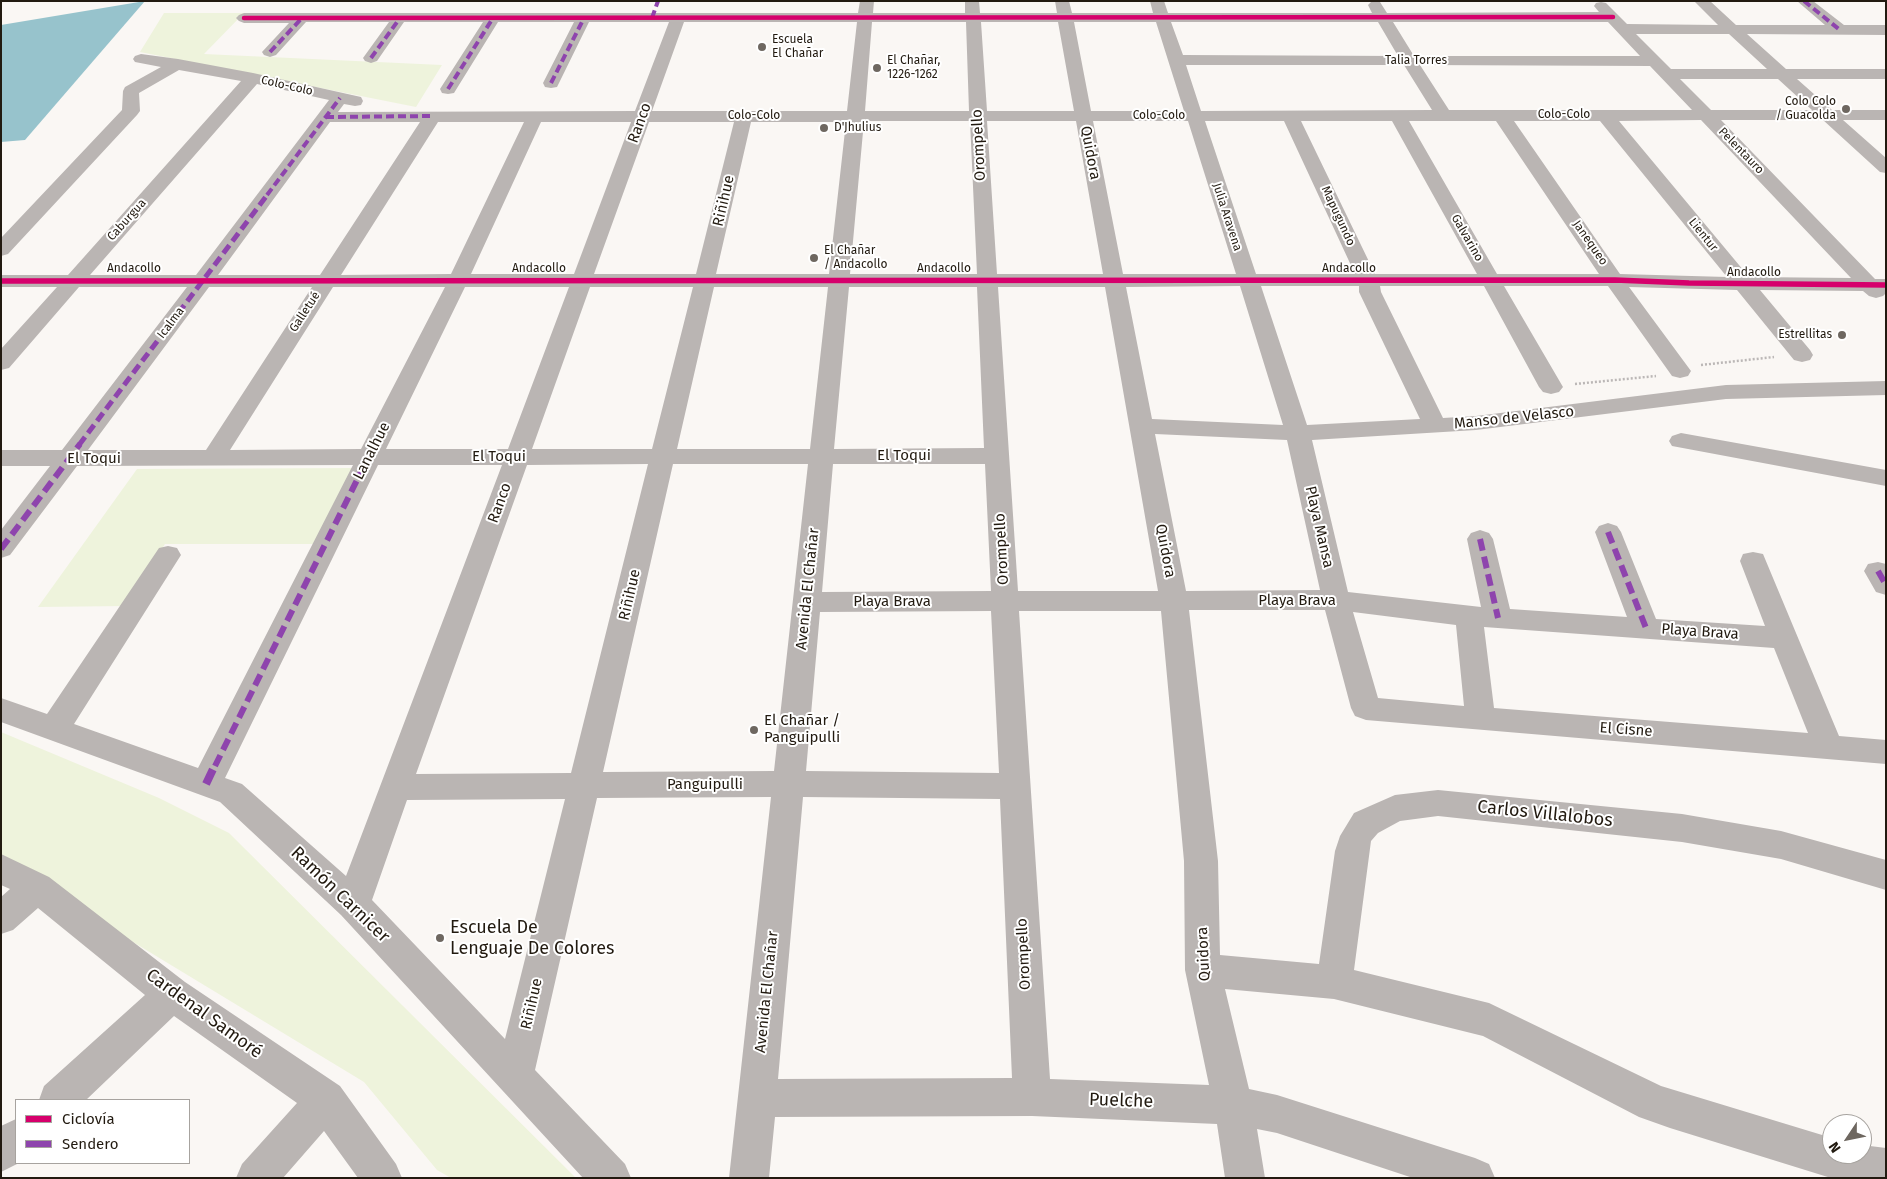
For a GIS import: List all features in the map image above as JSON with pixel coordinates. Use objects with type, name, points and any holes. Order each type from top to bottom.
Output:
[{"type":"street","points":[[652,18],[658,1]]},
{"type":"street","points":[[753,18],[758,1]]},
{"type":"street","points":[[1373,1],[1443,116]]},
{"type":"street","name":"Pelentauro","points":[[1596,1],[1707,115],[1877,284],[1886,302]]},
{"type":"street","points":[[1701,1],[1825,115],[1886,168]]},
{"type":"street","points":[[1804,1],[1840,30]]},
{"type":"street","points":[[244,18],[753,18],[867,9],[1159,9],[1619,23],[1731,29],[1886,30]]},
{"type":"street","name":"Avenida El Chañar","points":[[749,1178],[867,9]]},
{"type":"street","name":"Orompello","points":[[972,9],[1032,1097]]},
{"type":"street","name":"Quidora","points":[[1063,9],[1174,602],[1201,861],[1203,970],[1233,1105],[1245,1178]]},
{"type":"street","name":"Julia Aravena","points":[[1159,9],[1298,433]]},
{"type":"street","points":[[270,52],[302,18]]},
{"type":"street","points":[[371,58],[400,18]]},
{"type":"street","points":[[448,90],[493,18]]},
{"type":"street","points":[[551,84],[584,18]]},
{"type":"street","name":"Ranco","points":[[353,904],[678,18]]},
{"type":"street","name":"Colo-Colo","points":[[141,59],[254,78],[340,98],[433,116]]},
{"type":"street","name":"Talia Torres","points":[[1176,60],[1655,61]]},
{"type":"street","points":[[1,250],[131,112],[131,91],[178,64]]},
{"type":"street","points":[[1668,74],[1886,74]]},
{"type":"street","name":"Caburgua","points":[[1,363],[254,78]]},
{"type":"street","name":"Icalma","points":[[1,549],[340,98]]},
{"type":"street","name":"Mapugundo","points":[[1290,115],[1435,426]]},
{"type":"street","name":"Galvarino","points":[[1397,115],[1551,387]]},
{"type":"street","name":"Lientur","points":[[1605,115],[1802,355]]},
{"type":"street","name":"Colo-Colo","points":[[326,117],[1886,115]]},
{"type":"street","name":"Galletué","points":[[212,458],[433,116]]},
{"type":"street","name":"Lanalhue","points":[[206,784],[455,287],[535,116]]},
{"type":"street","name":"Riñihue","points":[[515,1074],[744,116]]},
{"type":"street","name":"Janequeo","points":[[1500,116],[1680,370]]},
{"type":"street","name":"Andacollo","points":[[1,281],[68,287],[1619,286],[1652,291],[1689,284],[1877,284]]},
{"type":"street","name":"Andacollo","points":[[1,293],[68,287]]},
{"type":"street","name":"Manso de Velasco","points":[[1141,426],[1298,433],[1476,424],[1726,392],[1886,388]]},
{"type":"street","name":"Playa Mansa","points":[[1298,433],[1336,600],[1366,708]]},
{"type":"street","points":[[1681,441],[1886,478]]},
{"type":"street","name":"El Toqui","points":[[1,458],[997,456]]},
{"type":"street","points":[[1608,532],[1646,628]]},
{"type":"street","points":[[1480,539],[1498,618]]},
{"type":"street","points":[[54,729],[168,555]]},
{"type":"street","points":[[1753,561],[1828,746]]},
{"type":"street","name":"Playa Brava","points":[[807,602],[1336,600],[1469,616],[1785,638]]},
{"type":"street","points":[[1469,616],[1480,719]]},
{"type":"street","name":"El Cisne","points":[[1366,708],[1886,752]]},
{"type":"street","name":"Ramón Carnicer","points":[[1,710],[231,794],[353,904],[611,1178]]},
{"type":"street","name":"Panguipulli","points":[[396,787],[788,784],[1015,786]]},
{"type":"street","name":"Carlos Villalobos","points":[[1334,982],[1352,852],[1356,836],[1366,823],[1395,808],[1438,803],[1682,828],[1781,845],[1886,875]]},
{"type":"street","name":"Cardenal Samoré","points":[[1,868],[37,887],[172,994],[326,1100],[382,1178]]},
{"type":"street","points":[[1,885],[37,887]]},
{"type":"street","points":[[1,918],[37,887]]},
{"type":"street","points":[[1203,970],[1334,982],[1489,1020],[1653,1103],[1851,1164],[1886,1168]]},
{"type":"street","points":[[59,1099],[172,994]]},
{"type":"street","name":"Puelche","points":[[757,1098],[1032,1097],[1233,1105],[1277,1114],[1427,1170],[1475,1178]]},
{"type":"street","points":[[256,1178],[326,1100]]},
{"type":"street","points":[[1,1152],[15,1139]]},
{"type":"green space","points":[[164,13],[244,13],[204,54],[442,65],[416,107],[140,52]]},
{"type":"green space","points":[[354,468],[315,544],[165,544],[126,606],[38,607],[137,469]]},
{"type":"green space","points":[[1,732],[159,798],[229,833],[576,1178],[451,1178],[437,1170],[364,1082],[1,862]]},
{"type":"water","points":[[145,1],[25,140],[1,142],[1,25]]},
{"type":"marked path","points":[[652,18],[658,1]]},
{"type":"marked path","points":[[1804,1],[1840,30]]},
{"type":"marked path","points":[[270,52],[302,18]]},
{"type":"marked path","points":[[371,58],[400,18]]},
{"type":"marked path","points":[[448,89],[493,18]]},
{"type":"marked path","points":[[551,83],[584,18]]},
{"type":"marked path","points":[[1,549],[340,98]]},
{"type":"marked path","points":[[326,117],[433,116]]},
{"type":"marked path","points":[[206,784],[368,458]]},
{"type":"marked path","points":[[1608,532],[1646,628]]},
{"type":"marked path","points":[[1480,539],[1498,618]]},
{"type":"marked path","points":[[1878,571],[1886,585]]},
{"type":"cycle path","points":[[244,18],[1613,17]]},
{"type":"cycle path","points":[[1,281],[1615,280],[1689,283],[1886,285]]},
{"type":"place","name":"Escuela El Chañar","points":[[762,47]]},
{"type":"place","name":"El Chañar, 1226-1262","points":[[877,68]]},
{"type":"place","name":"Colo Colo / Guacolda","points":[[1846,109]]},
{"type":"place","name":"D'Jhulius","points":[[824,128]]},
{"type":"place","name":"El Chañar / Andacollo","points":[[814,258]]},
{"type":"place","name":"Estrellitas","points":[[1842,335]]},
{"type":"place","name":"El Chañar / Panguipulli","points":[[754,730]]},
{"type":"place","name":"Escuela De Lenguaje De Colores","points":[[440,938]]}]
